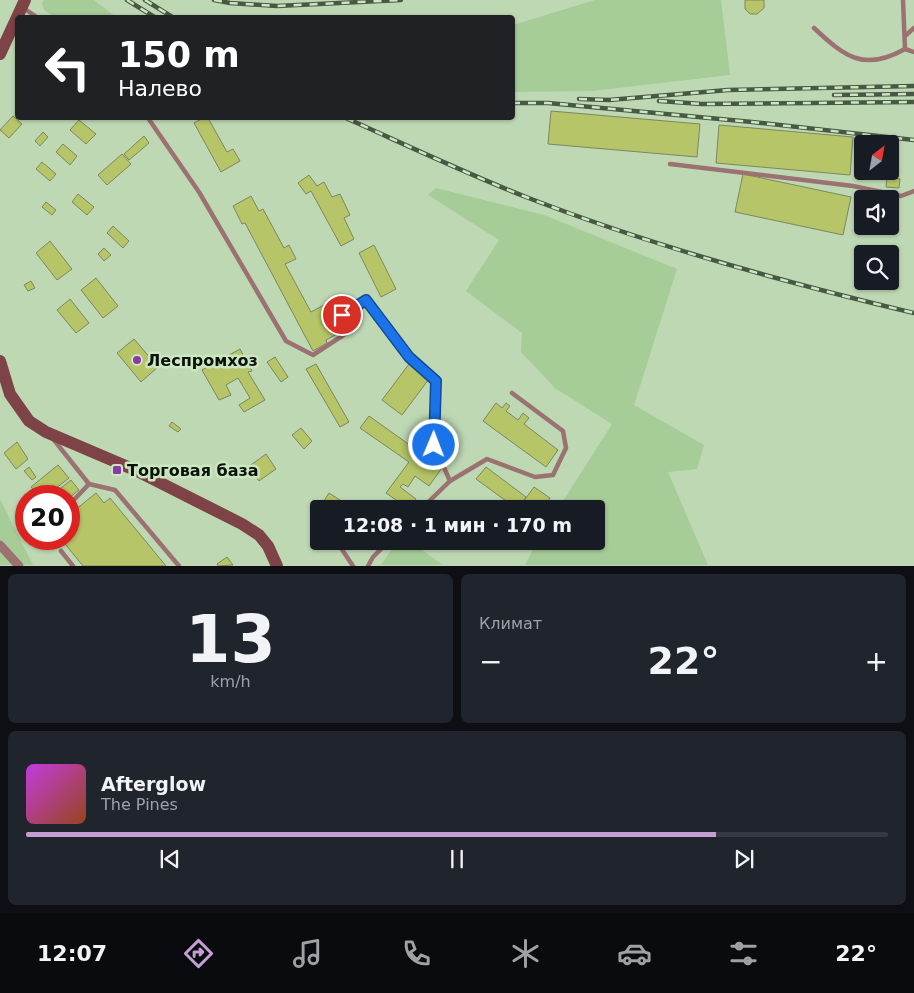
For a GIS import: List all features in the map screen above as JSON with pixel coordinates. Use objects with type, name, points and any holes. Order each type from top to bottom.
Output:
[{"type":"street","points":[[18,15],[23,3]]},
{"type":"street","points":[[0,54],[15,21]]},
{"type":"street","points":[[0,361],[10,394],[29,421],[46,432],[135,470],[242,524],[259,535],[268,546],[277,566]]},
{"type":"street","points":[[0,545],[19,566]]},
{"type":"lane","points":[[903,0],[905,50]]},
{"type":"lane","points":[[23,3],[35,15]]},
{"type":"lane","points":[[814,28],[837,50],[855,58],[876,61],[894,56],[905,50],[914,52]]},
{"type":"lane","points":[[905,36],[914,28]]},
{"type":"lane","points":[[149,120],[199,192],[286,341],[313,355],[345,334],[342,315],[366,300],[409,357],[436,381],[434,445],[450,480]]},
{"type":"lane","points":[[670,164],[852,186],[902,196],[914,191]]},
{"type":"lane","points":[[430,500],[450,480],[488,459],[535,477],[553,475],[566,448],[564,431],[512,392]]},
{"type":"lane","points":[[46,432],[90,484],[115,490],[179,566]]},
{"type":"lane","points":[[80,494],[90,484]]},
{"type":"lane","points":[[342,550],[353,566]]},
{"type":"lane","points":[[368,566],[380,550]]},
{"type":"lane","points":[[61,551],[73,566]]},
{"type":"green space","points":[[44,0],[94,0],[113,15],[51,15],[44,10],[42,3]]},
{"type":"green space","points":[[595,0],[721,0],[730,75],[592,91],[515,92],[515,24]]},
{"type":"green space","points":[[436,188],[544,215],[677,269],[634,405],[704,445],[697,469],[668,472],[708,565],[525,565],[532,550],[605,550],[605,500],[564,500],[612,424],[555,388],[521,352],[522,333],[466,291],[499,240],[428,195]]},
{"type":"green space","points":[[0,499],[15,529],[15,550],[26,550],[33,565],[0,565]]},
{"type":"green space","points":[[391,550],[422,550],[443,565],[381,565]]},
{"type":"building","points":[[745,0],[764,0],[764,8],[757,14],[750,14],[745,9]]},
{"type":"building","points":[[551,111],[700,124],[697,157],[548,144]]},
{"type":"building","points":[[13,116],[15,120],[22,124],[9,138],[0,130]]},
{"type":"building","points":[[79,120],[96,134],[86,144],[70,130]]},
{"type":"building","points":[[199,120],[209,120],[227,152],[233,149],[240,161],[221,172],[194,123]]},
{"type":"building","points":[[719,125],[853,137],[850,175],[716,163]]},
{"type":"building","points":[[43,132],[48,137],[40,146],[35,141]]},
{"type":"building","points":[[144,136],[149,143],[129,160],[124,154]]},
{"type":"building","points":[[63,144],[77,156],[70,165],[56,152]]},
{"type":"building","points":[[122,154],[131,164],[107,185],[98,175]]},
{"type":"building","points":[[42,162],[56,174],[50,181],[36,169]]},
{"type":"building","points":[[743,174],[851,197],[843,235],[735,212]]},
{"type":"building","points":[[309,175],[317,186],[324,182],[332,197],[340,194],[350,215],[344,218],[354,239],[341,246],[311,191],[306,194],[298,183]]},
{"type":"building","points":[[900,179],[899,188],[886,187],[887,180]]},
{"type":"building","points":[[78,194],[94,207],[87,215],[72,202]]},
{"type":"building","points":[[251,196],[259,211],[263,209],[284,248],[289,245],[296,259],[285,264],[311,312],[324,305],[339,333],[326,340],[327,343],[313,351],[245,223],[242,224],[233,206]]},
{"type":"building","points":[[46,202],[56,210],[52,215],[42,207]]},
{"type":"building","points":[[113,226],[129,241],[123,248],[107,233]]},
{"type":"building","points":[[50,241],[72,269],[57,280],[36,253]]},
{"type":"building","points":[[374,245],[396,289],[381,297],[359,253]]},
{"type":"building","points":[[104,248],[111,255],[104,261],[98,254]]},
{"type":"building","points":[[96,278],[118,306],[103,318],[81,290]]},
{"type":"building","points":[[31,281],[35,288],[28,291],[24,285]]},
{"type":"building","points":[[70,299],[89,323],[76,333],[57,310]]},
{"type":"building","name":"Леспромхоз","points":[[134,339],[158,367],[141,382],[117,353]]},
{"type":"building","points":[[240,349],[252,371],[248,372],[265,400],[244,412],[239,405],[250,398],[238,378],[226,385],[231,395],[219,400],[202,370]]},
{"type":"building","points":[[275,357],[288,377],[281,382],[267,362]]},
{"type":"building","points":[[316,364],[349,422],[340,427],[306,369]]},
{"type":"building","points":[[409,364],[429,379],[402,415],[382,400]]},
{"type":"building","points":[[496,403],[502,408],[506,403],[510,406],[506,411],[518,420],[523,413],[529,418],[524,424],[558,450],[546,467],[483,421]]},
{"type":"building","points":[[369,416],[442,468],[429,486],[415,476],[408,487],[403,484],[400,487],[415,500],[396,500],[386,493],[409,462],[360,428]]},
{"type":"building","points":[[172,422],[181,429],[178,432],[169,426]]},
{"type":"building","points":[[301,428],[312,441],[304,449],[292,435]]},
{"type":"building","points":[[17,442],[28,459],[16,469],[4,453]]},
{"type":"building","points":[[266,454],[276,469],[259,481],[248,467]]},
{"type":"building","points":[[58,465],[69,478],[60,485],[33,485]]},
{"type":"building","points":[[29,467],[36,477],[32,480],[24,471]]},
{"type":"building","points":[[486,467],[526,497],[524,500],[505,500],[476,479]]},
{"type":"building","points":[[71,480],[75,485],[65,485]]},
{"type":"building","points":[[534,487],[550,498],[549,500],[525,500]]},
{"type":"building","points":[[96,493],[104,503],[110,498],[166,566],[83,566],[70,550],[80,550],[80,506]]},
{"type":"building","points":[[329,493],[340,500],[324,500]]},
{"type":"building","points":[[227,557],[233,565],[218,566],[217,564]]},
{"type":"railway","points":[[127,0],[151,15]]},
{"type":"railway","points":[[145,0],[169,15]]},
{"type":"railway","points":[[214,0],[277,6],[401,0]]},
{"type":"railway","points":[[579,99],[609,100],[728,90],[914,86]]},
{"type":"railway","points":[[834,95],[914,94]]},
{"type":"railway","points":[[659,101],[702,104],[914,102]]},
{"type":"railway","points":[[515,103],[548,103],[752,122],[914,140]]},
{"type":"railway","points":[[350,120],[503,188],[573,215],[718,262],[914,313]]},
{"type":"place","name":"Леспромхоз","points":[[137,360]]},
{"type":"place","name":"Торговая база","points":[[117,470]]},
{"type":"route","points":[[342,315],[366,300],[409,357],[436,381],[434,445]]}]
